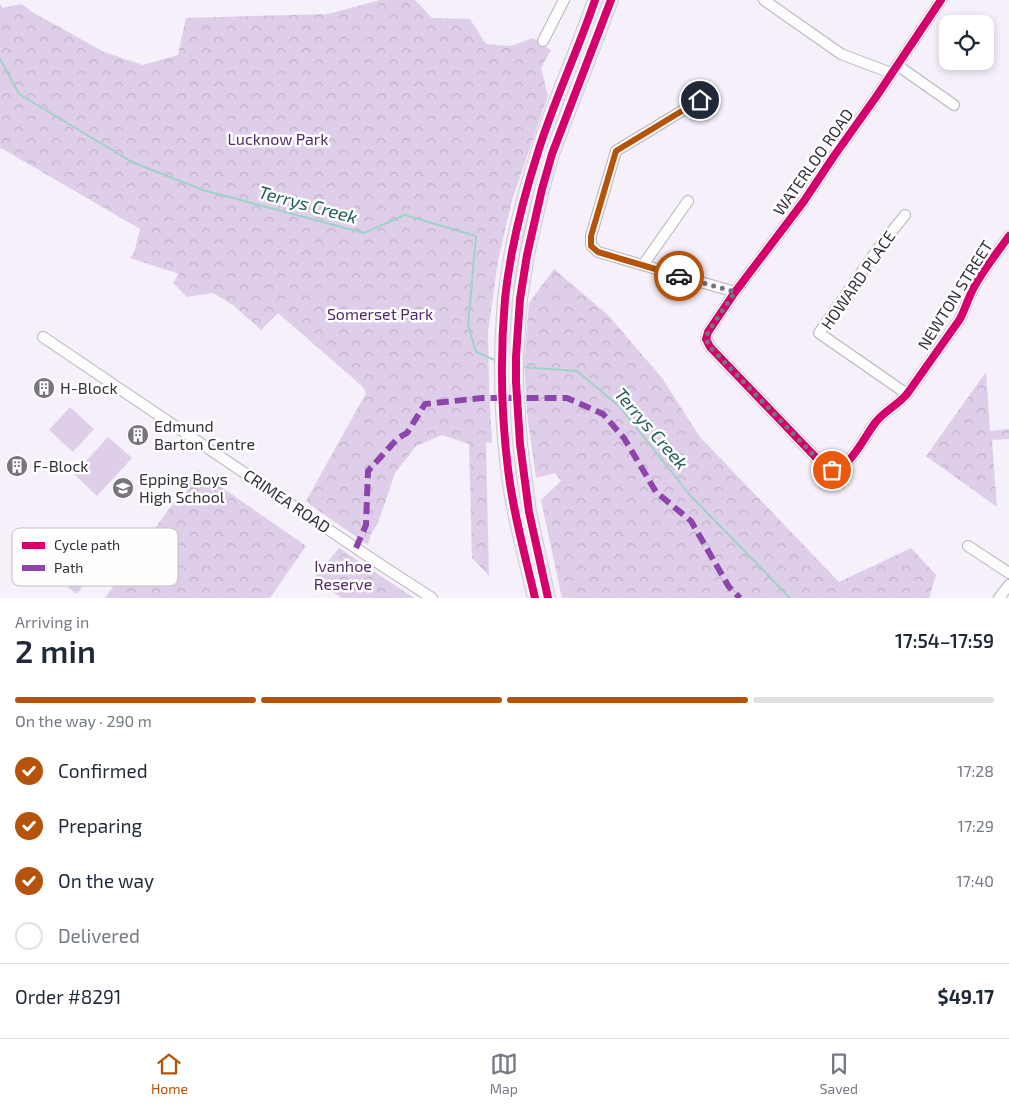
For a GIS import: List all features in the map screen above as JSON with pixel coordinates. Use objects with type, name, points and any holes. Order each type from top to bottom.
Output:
[{"type":"highway","points":[[535,598],[508,470],[503,419],[502,347],[505,298],[512,252],[538,150],[595,0]]},
{"type":"highway","points":[[548,598],[529,512],[522,461],[516,382],[520,299],[527,254],[552,154],[611,0]]},
{"type":"street","points":[[543,41],[564,0]]},
{"type":"street","points":[[764,0],[841,54],[894,69],[954,105]]},
{"type":"street","name":"WATERLOO ROAD","points":[[706,339],[708,332],[735,292],[804,201],[941,0]]},
{"type":"street","points":[[700,100],[616,151],[591,236],[591,246],[598,252],[735,292]]},
{"type":"street","points":[[643,265],[688,201]]},
{"type":"street","name":"HOWARD PLACE","points":[[905,215],[819,333],[907,394]]},
{"type":"street","name":"NEWTON STREET","points":[[706,339],[710,347],[825,467],[832,470],[841,468],[877,421],[907,394],[960,319],[972,290],[1009,236]]},
{"type":"street","name":"CRIMEA ROAD","points":[[43,336],[432,598]]},
{"type":"street","points":[[968,546],[1009,573]]},
{"type":"street","points":[[999,598],[1009,585]]},
{"type":"green space","name":"Lucknow Park","points":[[380,0],[415,0],[432,18],[470,19],[486,44],[511,46],[533,38],[551,50],[541,68],[548,96],[512,200],[498,261],[488,332],[492,443],[486,442],[489,576],[472,558],[469,444],[442,435],[416,446],[395,473],[378,523],[371,534],[368,545],[306,501],[366,393],[363,387],[278,313],[261,330],[233,305],[213,293],[187,297],[173,283],[179,274],[130,258],[134,253],[140,229],[0,149],[0,4],[2,8],[22,4],[32,12],[104,52],[143,65],[178,55],[186,18],[328,14]]},
{"type":"green space","points":[[554,269],[608,315],[662,378],[700,437],[839,582],[911,548],[936,575],[929,598],[562,598],[541,500],[561,481],[555,473],[536,478],[527,413],[524,360],[529,303]]},
{"type":"green space","points":[[986,372],[990,431],[1009,429],[1009,439],[992,440],[997,507],[926,456]]},
{"type":"green space","points":[[70,407],[94,429],[73,452],[49,430]]},
{"type":"green space","points":[[108,437],[132,458],[97,496],[74,474]]},
{"type":"green space","points":[[197,470],[306,546],[270,598],[105,598],[114,586],[178,586],[178,528],[155,528]]},
{"type":"green space","name":"Ivanhoe Reserve","points":[[339,548],[414,598],[342,598],[313,579]]},
{"type":"green space","points":[[69,586],[83,586],[77,594],[68,588]]},
{"type":"waterway","name":"Terrys Creek","points":[[0,59],[19,94],[132,162],[203,190],[364,233],[405,215],[476,236],[468,325],[476,352],[497,361]]},
{"type":"waterway","name":"Terrys Creek","points":[[521,367],[577,371],[620,407],[689,494],[790,598]]},
{"type":"marked path","points":[[356,548],[366,525],[368,471],[398,438],[407,433],[425,404],[482,398],[567,398],[603,414],[624,438],[656,492],[691,521],[729,587],[740,598]]},
{"type":"cycle path","points":[[535,598],[513,501],[506,448],[502,363],[505,299],[514,243],[532,170],[551,113],[595,0]]},
{"type":"cycle path","points":[[548,598],[529,512],[520,444],[516,382],[520,299],[527,255],[552,154],[611,0]]},
{"type":"cycle path","points":[[941,0],[804,201],[735,292],[708,332],[706,339],[710,347],[825,467],[838,468],[843,466],[852,457],[879,419],[907,394],[960,319],[977,282],[1009,236]]},
{"type":"way so far","points":[[679,276],[735,292],[708,332],[706,339],[710,347],[825,467],[832,470]]},
{"type":"place","name":"H-Block","points":[[44,388]]},
{"type":"place","name":"Edmund Barton Centre","points":[[138,435]]},
{"type":"place","name":"F-Block","points":[[17,466]]},
{"type":"place","name":"Epping Boys High School","points":[[123,488]]},
{"type":"route","points":[[679,276],[598,252],[591,246],[591,236],[616,151],[700,100]]},
{"type":"park label","name":"Somerset Park","points":[[380,314]]}]
